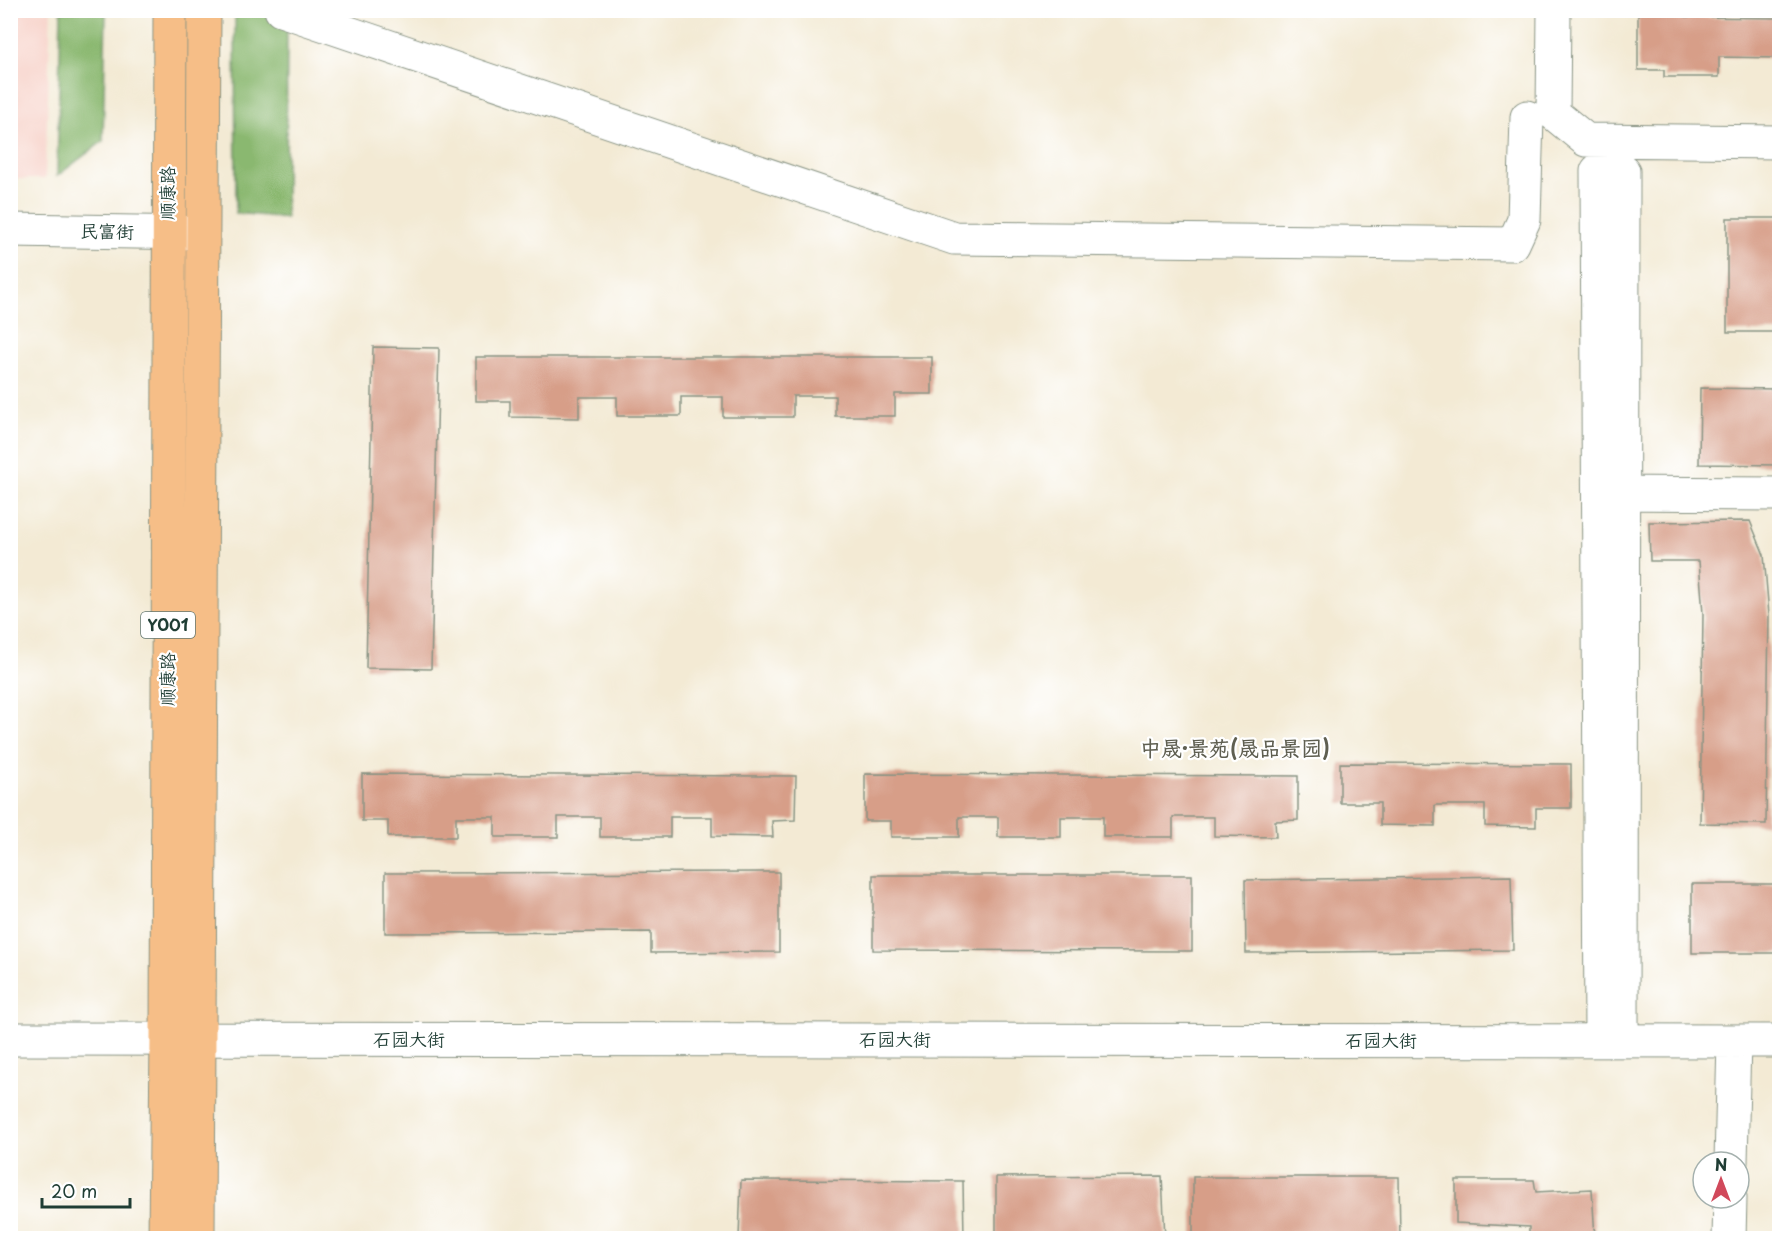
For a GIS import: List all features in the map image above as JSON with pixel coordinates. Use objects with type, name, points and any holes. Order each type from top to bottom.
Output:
[{"type":"main road","name":"顺康路","points":[[165,1239],[170,10]]},
{"type":"main road","name":"顺康路","points":[[198,1239],[204,10]]},
{"type":"street","points":[[280,10],[954,238],[1513,243],[1524,220],[1527,117]]},
{"type":"street","points":[[1554,10],[1553,113],[1586,140],[1779,142]]},
{"type":"street","points":[[1610,171],[1611,1041]]},
{"type":"street","name":"民富街","points":[[10,230],[204,233]]},
{"type":"street","points":[[1611,493],[1779,494]]},
{"type":"street","name":"石园大街","points":[[10,1039],[1779,1041]]},
{"type":"street","points":[[1731,1150],[1734,1041]]},
{"type":"street","points":[[1729,1239],[1730,1210]]},
{"type":"shaded area","points":[[11,10],[51,11],[45,179],[11,179]]},
{"type":"green space","points":[[61,11],[106,11],[103,141],[57,176]]},
{"type":"green space","points":[[235,11],[287,11],[286,218],[236,213]]},
{"type":"building","points":[[1638,10],[1686,10],[1686,17],[1780,18],[1780,58],[1719,57],[1719,77],[1664,77],[1664,70],[1638,70]]},
{"type":"building","points":[[1727,218],[1780,218],[1780,332],[1727,332]]},
{"type":"building","points":[[373,347],[439,348],[431,669],[366,668]]},
{"type":"building","points":[[476,357],[932,357],[932,394],[895,394],[895,416],[835,416],[835,396],[793,396],[793,417],[723,417],[723,397],[681,397],[681,416],[617,416],[617,397],[579,397],[579,418],[510,417],[510,401],[476,401]]},
{"type":"building","points":[[1700,388],[1780,389],[1780,465],[1699,464]]},
{"type":"building","points":[[1750,521],[1764,555],[1769,615],[1766,824],[1700,823],[1703,614],[1699,561],[1650,561],[1649,522]]},
{"type":"building","points":[[1340,763],[1571,764],[1571,808],[1536,808],[1536,827],[1485,826],[1485,805],[1435,805],[1435,826],[1380,825],[1380,803],[1340,803]]},
{"type":"building","points":[[362,774],[796,776],[795,820],[772,821],[773,837],[712,836],[712,817],[670,817],[670,837],[600,837],[600,817],[558,817],[558,837],[495,837],[495,817],[456,817],[456,837],[388,837],[388,821],[362,821]]},
{"type":"building","points":[[865,774],[1298,776],[1298,820],[1275,821],[1276,837],[1214,836],[1214,817],[1173,817],[1173,837],[1103,837],[1103,817],[1061,817],[1061,837],[998,837],[998,817],[959,817],[959,837],[891,837],[891,821],[865,821]]},
{"type":"building","points":[[779,872],[779,952],[651,953],[651,932],[385,933],[385,873]]},
{"type":"building","points":[[873,875],[1192,875],[1192,951],[873,950]]},
{"type":"building","points":[[1511,876],[1513,950],[1246,953],[1245,880]]},
{"type":"building","points":[[1692,884],[1780,884],[1780,953],[1692,953]]},
{"type":"building","points":[[1162,1176],[1165,1238],[996,1238],[996,1177]]},
{"type":"building","points":[[1193,1177],[1399,1177],[1400,1238],[1193,1238]]},
{"type":"building","points":[[741,1180],[963,1181],[964,1238],[739,1238]]},
{"type":"building","points":[[1456,1180],[1534,1180],[1536,1192],[1592,1189],[1595,1238],[1529,1238],[1529,1227],[1456,1223]]},
{"type":"district","name":"中晟·景苑(晟品景园)","points":[[1235,749]]}]
